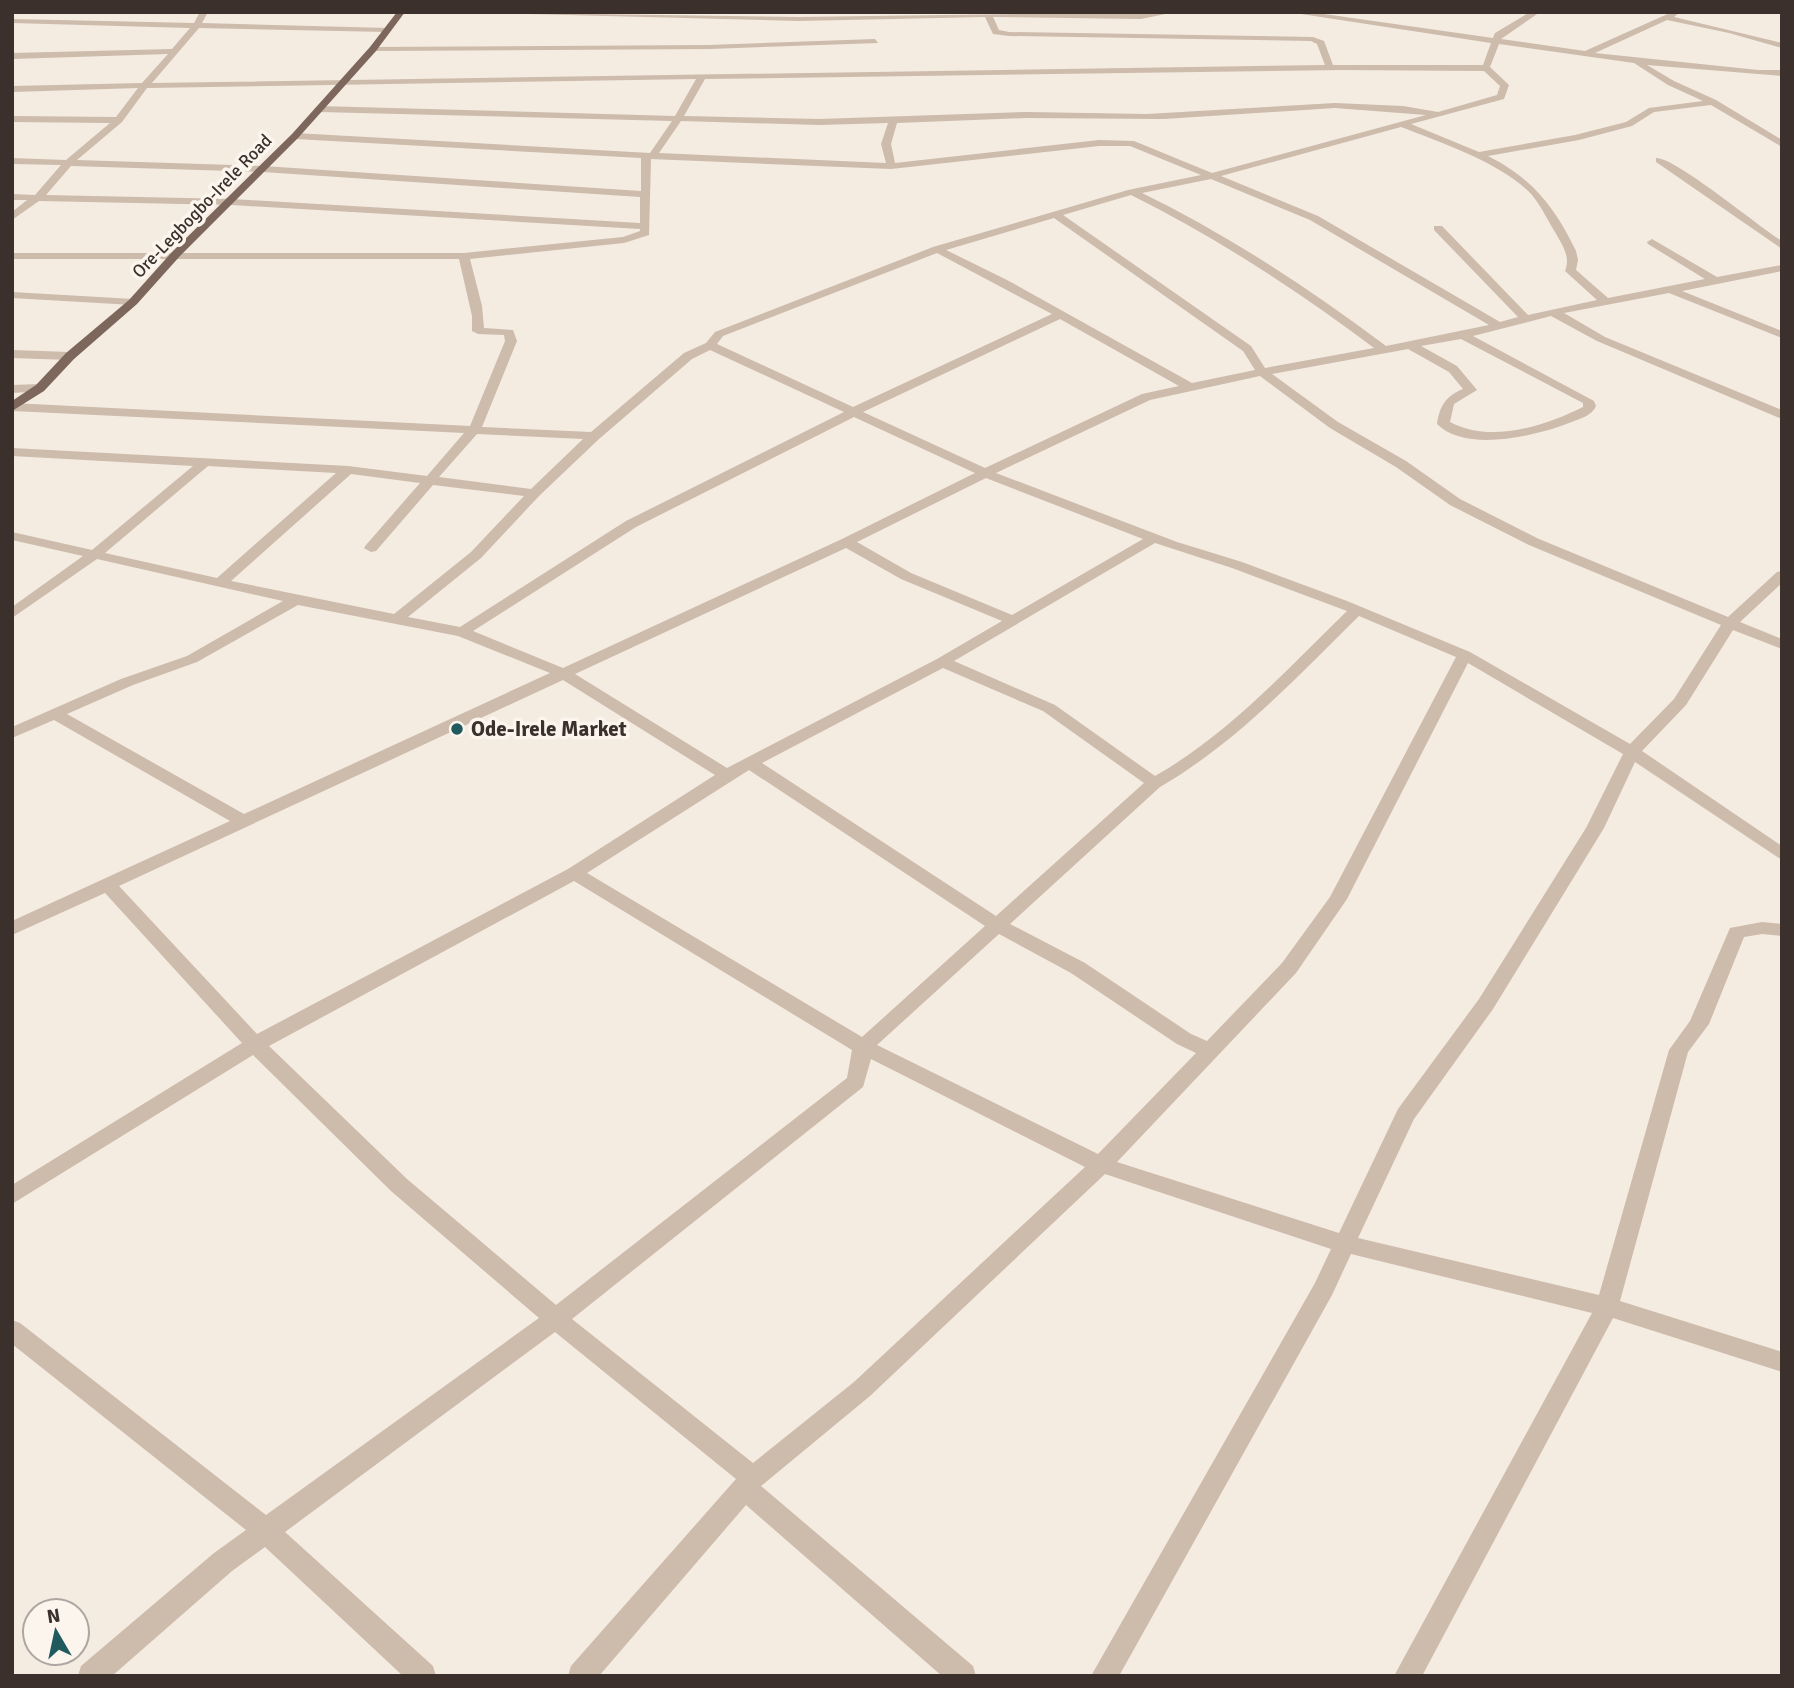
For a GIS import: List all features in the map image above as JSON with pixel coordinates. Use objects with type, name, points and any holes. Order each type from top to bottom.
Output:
[{"type":"main road","name":"Ore-Legbogbo-Irele Road","points":[[13,407],[40,388],[70,356],[133,302],[176,254],[232,202],[346,81],[401,12]]},
{"type":"street","points":[[82,24],[99,12]]},
{"type":"street","points":[[12,217],[39,197],[69,162],[120,120],[145,85],[196,26],[204,12]]},
{"type":"street","points":[[459,12],[709,19],[988,15],[1140,17],[1171,12]]},
{"type":"street","points":[[1292,12],[1635,61],[1782,73]]},
{"type":"street","points":[[1588,53],[1679,12]]},
{"type":"street","points":[[1520,14],[1534,14]]},
{"type":"street","points":[[1486,68],[1498,35],[1534,14]]},
{"type":"street","points":[[988,15],[996,32],[1009,34],[1313,39],[1321,43],[1330,68]]},
{"type":"street","points":[[1667,18],[1730,31],[1782,46]]},
{"type":"street","points":[[12,21],[388,30]]},
{"type":"street","points":[[373,49],[709,47],[875,41]]},
{"type":"street","points":[[12,56],[175,51]]},
{"type":"street","points":[[1635,61],[1671,83],[1713,102],[1782,144]]},
{"type":"street","points":[[12,89],[703,75],[1330,68],[1486,68],[1505,85],[1501,97],[1441,115],[1282,155],[1212,176],[1132,192],[937,249],[719,334],[710,345],[688,356],[594,436],[534,493],[476,555],[397,619]]},
{"type":"street","points":[[1758,73],[1782,82]]},
{"type":"street","points":[[12,256],[464,256],[624,240],[645,233],[643,226],[649,156],[678,120],[703,75]]},
{"type":"street","points":[[1474,156],[1576,138],[1629,124],[1651,110],[1713,102]]},
{"type":"street","points":[[319,109],[678,120],[893,122],[1018,116],[1157,116],[1348,107],[1401,108],[1441,115]]},
{"type":"street","points":[[12,119],[120,120]]},
{"type":"street","points":[[891,166],[886,144],[893,122]]},
{"type":"street","points":[[1404,125],[1503,170],[1529,187],[1541,201],[1571,250],[1573,264],[1570,271],[1606,302]]},
{"type":"street","points":[[295,136],[813,166],[891,166],[1123,142],[1146,147],[1314,218],[1497,325]]},
{"type":"street","points":[[1659,160],[1691,177],[1763,235],[1782,246]]},
{"type":"street","points":[[12,161],[263,169],[646,194]]},
{"type":"street","points":[[1132,192],[1181,216],[1311,295],[1384,350]]},
{"type":"street","points":[[12,197],[232,202],[643,226]]},
{"type":"street","points":[[1056,215],[1247,349],[1262,372],[1334,425],[1401,464],[1455,502],[1534,542],[1782,645]]},
{"type":"street","points":[[1438,228],[1525,318]]},
{"type":"street","points":[[1652,242],[1715,281]]},
{"type":"street","points":[[937,249],[1061,314],[1189,387]]},
{"type":"street","points":[[371,548],[475,428],[511,341],[511,335],[501,330],[478,331],[478,314],[466,276],[464,256]]},
{"type":"street","points":[[12,929],[847,542],[1064,434],[1146,397],[1262,372],[1463,335],[1553,312],[1780,270]]},
{"type":"street","points":[[1673,291],[1782,335]]},
{"type":"street","points":[[12,295],[133,302]]},
{"type":"street","points":[[1553,312],[1601,338],[1782,415]]},
{"type":"street","points":[[462,632],[631,524],[855,411],[1061,314]]},
{"type":"street","points":[[1410,345],[1452,369],[1471,390],[1445,405],[1443,424],[1450,430],[1474,437],[1527,431],[1590,406],[1588,401],[1463,335]]},
{"type":"street","points":[[710,345],[987,474],[1154,538],[1237,565],[1357,610],[1465,655],[1632,752],[1782,854]]},
{"type":"street","points":[[12,354],[70,356]]},
{"type":"street","points":[[12,390],[40,388]]},
{"type":"street","points":[[13,407],[594,436]]},
{"type":"street","points":[[12,452],[348,470],[534,493]]},
{"type":"street","points":[[12,614],[94,555],[203,464]]},
{"type":"street","points":[[221,582],[348,470]]},
{"type":"street","points":[[12,536],[296,600],[462,632],[562,673],[727,775]]},
{"type":"street","points":[[12,1196],[254,1045],[573,873],[727,775],[942,662],[1154,538]]},
{"type":"street","points":[[847,542],[906,576],[1015,621]]},
{"type":"street","points":[[1104,1676],[1317,1300],[1405,1115],[1486,1004],[1508,969],[1595,828],[1632,752],[1680,702],[1729,625],[1782,575]]},
{"type":"street","points":[[12,733],[127,682],[192,659],[296,600]]},
{"type":"street","points":[[91,1676],[223,1562],[555,1319],[856,1082],[863,1047],[1154,782],[1169,775],[1233,728],[1357,610]]},
{"type":"street","points":[[580,1676],[749,1483],[862,1389],[1101,1165],[1289,968],[1338,899],[1465,655]]},
{"type":"street","points":[[942,662],[1049,708],[1154,782]]},
{"type":"street","points":[[55,714],[243,821]]},
{"type":"street","points":[[750,763],[996,924],[1079,968],[1184,1040],[1209,1049]]},
{"type":"street","points":[[573,873],[863,1047],[1101,1165],[1345,1244],[1607,1307],[1782,1362]]},
{"type":"street","points":[[108,885],[254,1045],[398,1183],[749,1483],[963,1676]]},
{"type":"street","points":[[1408,1676],[1607,1307],[1679,1050],[1699,1024],[1737,932],[1762,928],[1782,930]]},
{"type":"street","points":[[12,1330],[265,1530],[423,1676]]},
{"type":"place","name":"Ode-Irele Market","points":[[457,729]]}]
